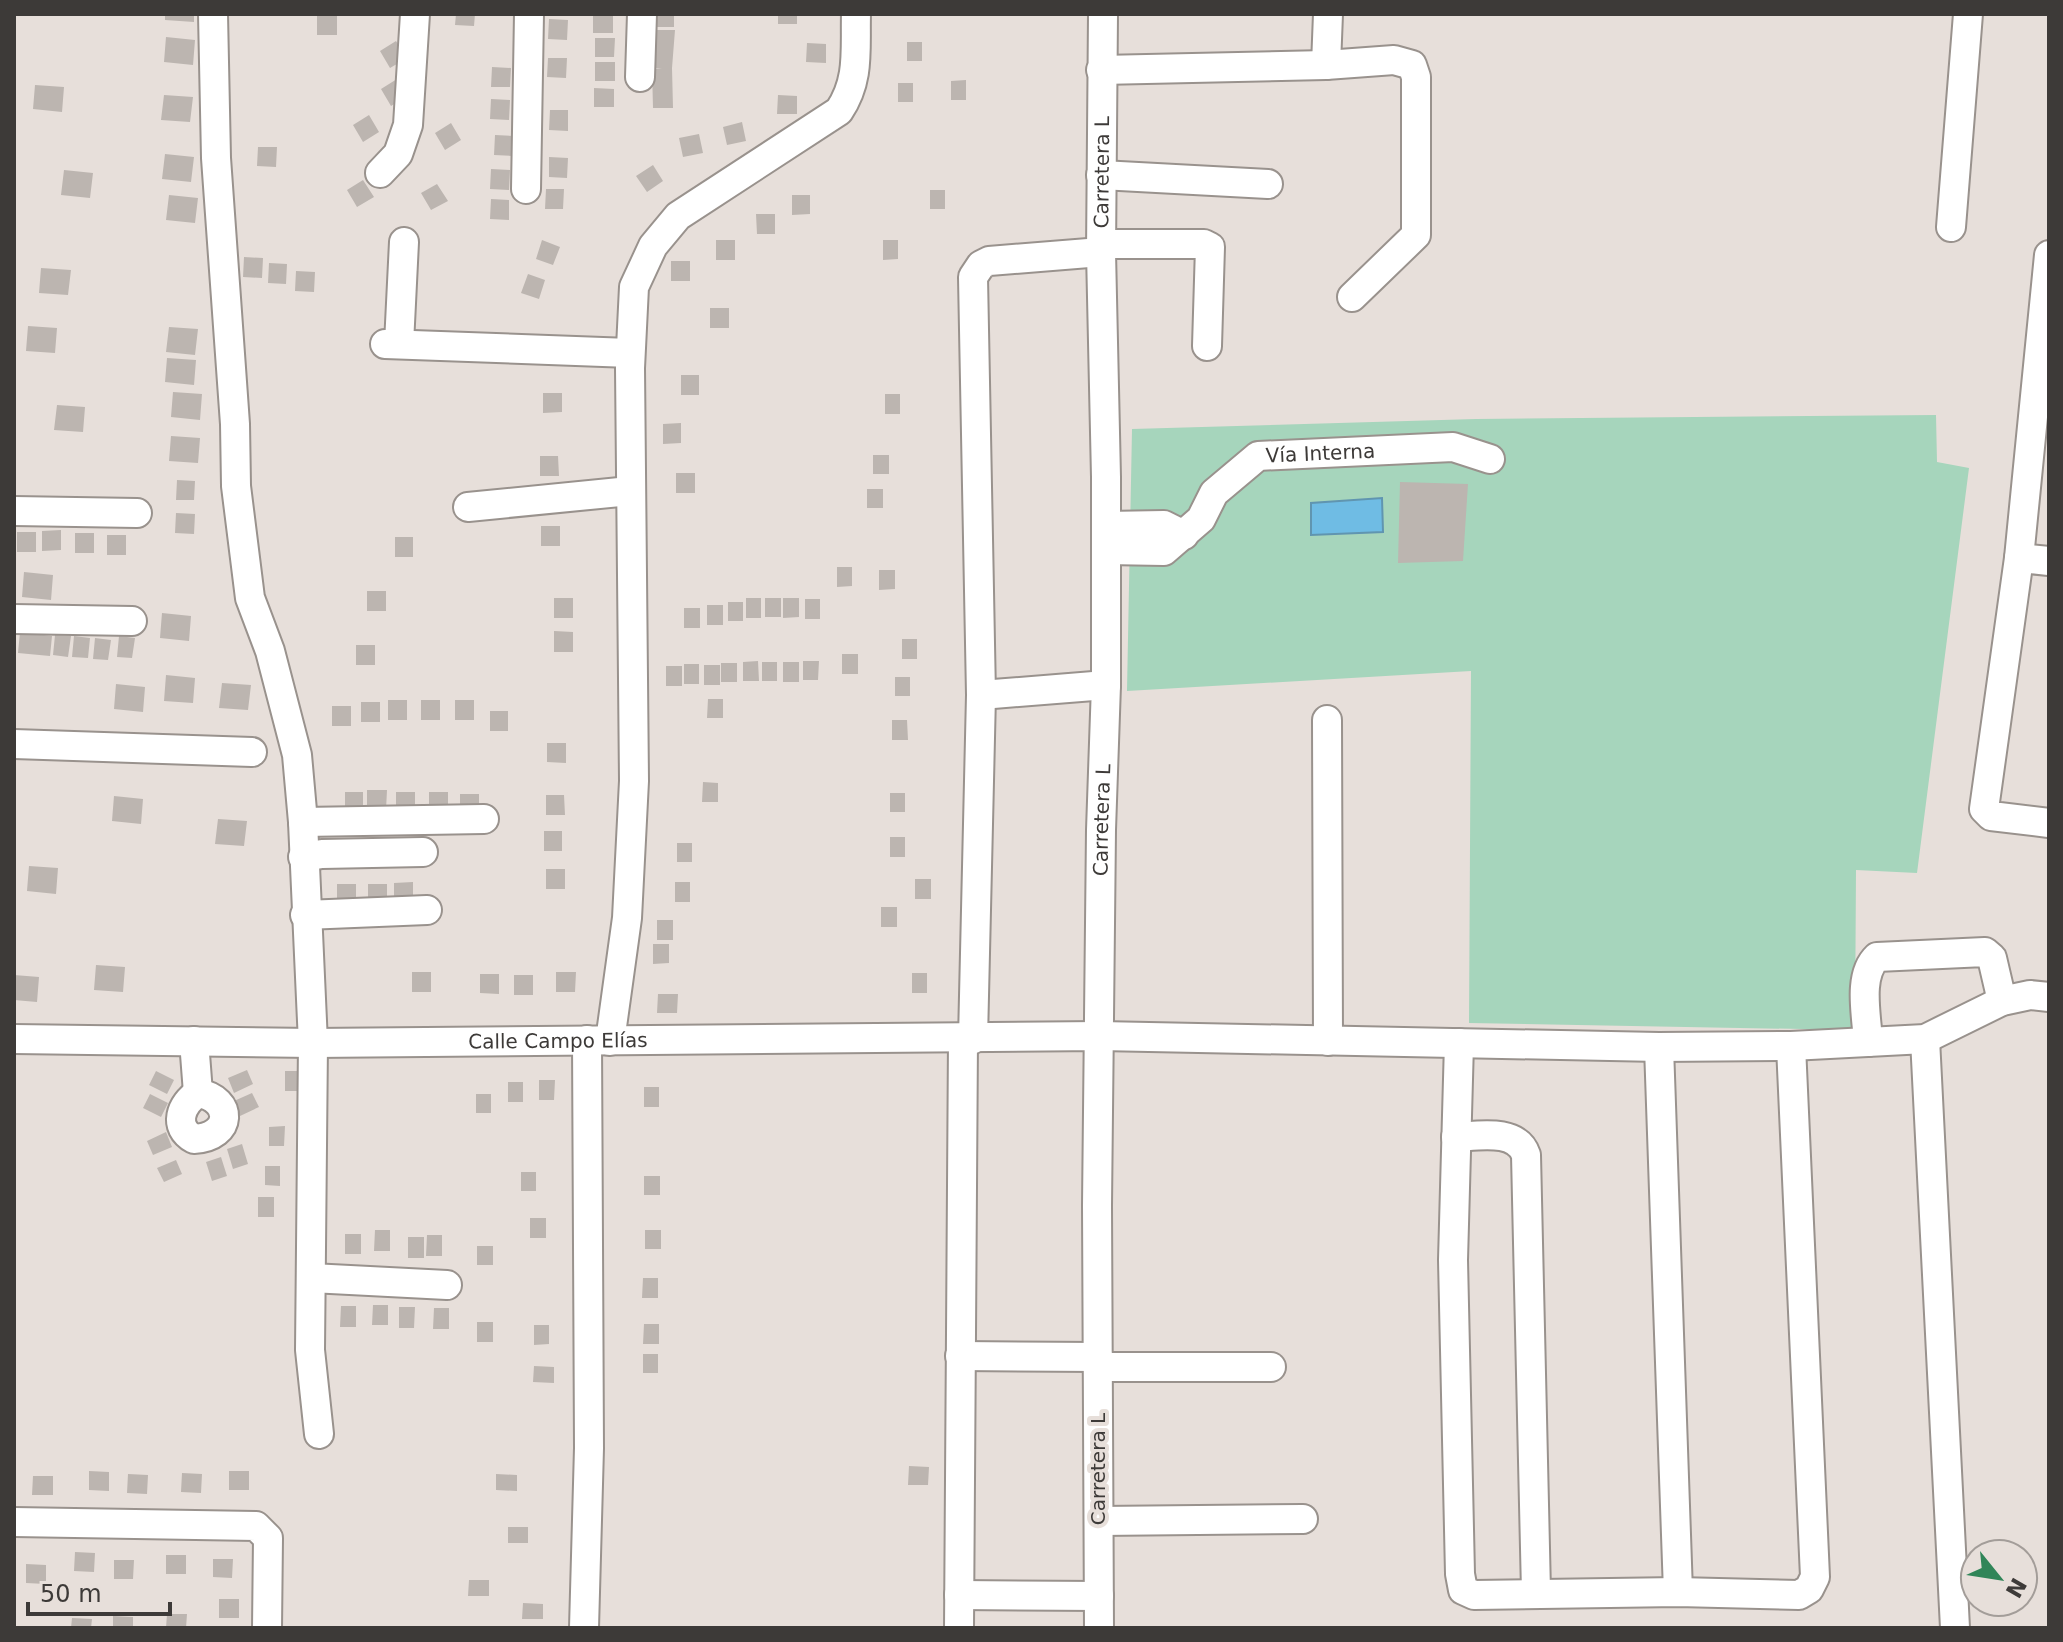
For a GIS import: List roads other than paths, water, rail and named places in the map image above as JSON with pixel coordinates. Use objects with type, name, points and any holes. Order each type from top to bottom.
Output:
[{"type":"street","points":[[213,14],[216,158],[235,424],[236,486],[250,598],[270,651],[297,755],[303,822],[313,1043],[310,1350],[319,1434]]},
{"type":"street","points":[[380,173],[398,154],[408,125],[415,14]]},
{"type":"street","points":[[526,189],[529,14]]},
{"type":"street","points":[[640,77],[642,14]]},
{"type":"street","points":[[584,1628],[598,1040],[627,918],[634,793],[630,353],[634,287],[653,246],[678,216],[839,111],[855,79],[856,14]]},
{"type":"street","name":"Carretera L","points":[[1099,1628],[1097,1206],[1101,830],[1106,685],[1101,175],[1103,14]]},
{"type":"street","points":[[1326,65],[1328,14]]},
{"type":"street","points":[[1951,227],[1968,14]]},
{"type":"street","points":[[1101,70],[1404,61],[1412,65],[1416,77],[1416,235],[1352,297]]},
{"type":"street","points":[[1101,175],[1268,184]]},
{"type":"street","points":[[404,242],[392,344],[630,353]]},
{"type":"street","points":[[959,1628],[960,1356],[981,695],[973,277],[981,265],[989,261],[1102,248],[1204,244],[1210,247],[1207,346]]},
{"type":"street","points":[[2049,255],[2019,558],[1984,809],[1991,816],[2049,823]]},
{"type":"street","name":"Vía Interna","points":[[1106,538],[1164,551],[1201,519],[1214,493],[1258,456],[1453,447],[1490,459]]},
{"type":"street","points":[[468,507],[630,491]]},
{"type":"street","points":[[14,511],[137,513]]},
{"type":"street","points":[[2019,558],[2049,561]]},
{"type":"street","points":[[14,619],[132,621]]},
{"type":"street","points":[[981,695],[1106,685]]},
{"type":"street","points":[[1327,720],[1328,1041]]},
{"type":"street","points":[[14,744],[252,752]]},
{"type":"street","points":[[303,822],[484,819]]},
{"type":"street","points":[[303,857],[423,852]]},
{"type":"street","points":[[305,915],[427,910]]},
{"type":"street","points":[[1868,1042],[1865,976],[1869,965],[1877,957],[1985,952],[1992,958],[2002,1001]]},
{"type":"street","points":[[1955,1628],[1925,1039],[2002,1001],[2030,995],[2049,997]]},
{"type":"street","name":"Calle Campo Elías","points":[[14,1039],[313,1043],[1100,1036],[1659,1047],[1791,1046],[1925,1039]]},
{"type":"street","points":[[194,1041],[198,1093]]},
{"type":"street","points":[[1459,1043],[1453,1260],[1461,1587],[1466,1593],[1474,1595],[1536,1592],[1799,1595],[1809,1589],[1815,1577],[1791,1046]]},
{"type":"street","points":[[1659,1047],[1678,1592]]},
{"type":"street","points":[[1456,1137],[1494,1135],[1512,1139],[1524,1148],[1526,1155],[1536,1592]]},
{"type":"street","points":[[311,1278],[447,1285]]},
{"type":"street","points":[[960,1356],[1271,1367]]},
{"type":"street","points":[[1099,1521],[1303,1519]]},
{"type":"street","points":[[14,1522],[256,1526],[268,1538],[267,1628]]},
{"type":"street","points":[[959,1595],[1099,1596]]},
{"type":"water","points":[[1382,498],[1383,532],[1311,535],[1311,503]]}]
